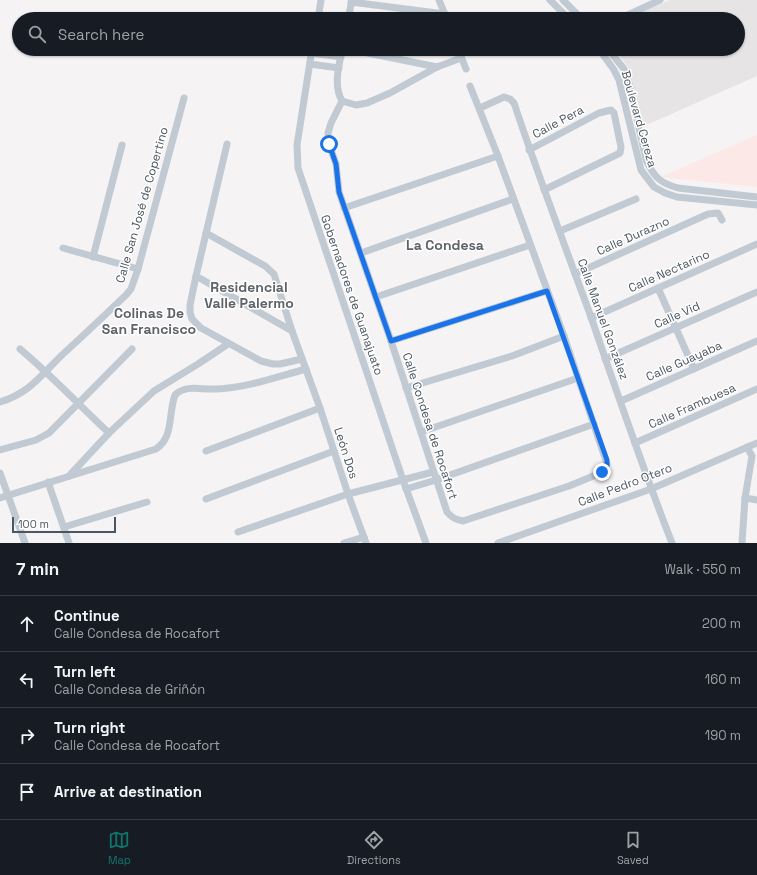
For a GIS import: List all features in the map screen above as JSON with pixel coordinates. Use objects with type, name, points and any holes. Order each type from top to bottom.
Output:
[{"type":"street","points":[[319,12],[321,0]]},
{"type":"street","points":[[439,0],[444,12]]},
{"type":"street","points":[[550,0],[563,12]]},
{"type":"street","points":[[563,0],[575,12]]},
{"type":"street","points":[[634,12],[660,0]]},
{"type":"street","points":[[350,12],[352,1],[417,12]]},
{"type":"street","name":"Gobernadores de Guanajuato","points":[[311,56],[297,145],[298,168],[406,489],[426,543]]},
{"type":"street","points":[[333,56],[341,58],[337,85],[338,94],[342,101],[356,105],[367,103],[390,93],[436,67],[461,58],[466,69]]},
{"type":"street","points":[[382,56],[436,67]]},
{"type":"street","name":"Boulevard Cereza","points":[[604,56],[619,80],[641,170],[654,187],[677,197],[757,205]]},
{"type":"street","name":"Boulevard Cereza","points":[[614,56],[624,69],[629,83],[646,160],[651,171],[660,180],[668,185],[678,188],[757,197]]},
{"type":"street","points":[[310,64],[339,68]]},
{"type":"street","name":"Calle Condesa de Rocafort","points":[[342,101],[331,123],[328,138],[336,164],[339,192],[391,341],[447,512],[457,520],[463,520],[569,486],[602,472],[607,466],[607,460],[564,336],[480,108],[470,86]]},
{"type":"street","name":"Calle Manuel González","points":[[480,108],[504,97],[510,99],[514,103],[529,150],[560,231],[651,489],[672,543]]},
{"type":"street","name":"Calle San José de Copertino","points":[[0,402],[13,398],[25,391],[131,289],[138,269],[184,98]]},
{"type":"street","name":"Calle Pera","points":[[529,150],[598,114],[608,110],[613,111],[614,113],[621,151],[616,155],[544,190]]},
{"type":"street","points":[[227,144],[190,305],[192,319],[201,328],[228,344],[267,363],[280,364],[302,358]]},
{"type":"street","points":[[93,257],[122,145]]},
{"type":"street","points":[[344,208],[498,156]]},
{"type":"street","points":[[361,253],[513,199]]},
{"type":"street","points":[[560,231],[636,199]]},
{"type":"street","name":"Calle Durazno","points":[[575,274],[712,213],[718,213],[722,220]]},
{"type":"street","name":"León Dos","points":[[206,233],[271,270],[274,274],[292,332],[320,408],[348,494],[365,540]]},
{"type":"street","name":"Calle Nectarino","points":[[591,318],[757,244]]},
{"type":"street","points":[[376,297],[530,245]]},
{"type":"street","points":[[63,248],[138,269]]},
{"type":"street","points":[[196,276],[292,332]]},
{"type":"street","points":[[658,288],[694,369]]},
{"type":"street","points":[[391,341],[547,291]]},
{"type":"street","name":"Calle Vid","points":[[605,359],[757,292]]},
{"type":"street","points":[[406,388],[512,356],[564,336]]},
{"type":"street","name":"Calle Guayaba","points":[[621,401],[757,341]]},
{"type":"street","points":[[69,476],[154,390],[228,344]]},
{"type":"street","points":[[20,348],[46,370],[77,404],[110,433]]},
{"type":"street","points":[[0,450],[36,440],[56,428],[77,404],[132,350]]},
{"type":"street","points":[[0,498],[48,482],[147,453],[162,445],[169,430],[175,395],[179,391],[186,388],[209,390],[235,387],[306,369]]},
{"type":"street","points":[[179,375],[186,388]]},
{"type":"street","points":[[421,432],[578,378]]},
{"type":"street","name":"Calle Frambuesa","points":[[635,443],[757,389]]},
{"type":"street","points":[[206,451],[320,408]]},
{"type":"street","points":[[406,489],[436,480],[594,424]]},
{"type":"street","name":"Calle Pedro Otero","points":[[501,543],[651,489],[757,443]]},
{"type":"street","points":[[742,543],[745,498],[754,456],[747,448]]},
{"type":"street","points":[[206,498],[334,451]]},
{"type":"street","points":[[89,455],[98,467]]},
{"type":"street","points":[[238,532],[348,494],[433,472]]},
{"type":"street","points":[[0,473],[25,543]]},
{"type":"street","points":[[48,482],[69,543]]},
{"type":"street","points":[[745,498],[757,500]]},
{"type":"street","points":[[64,527],[147,502]]},
{"type":"street","points":[[344,543],[365,540]]},
{"type":"shaded area","points":[[670,0],[757,0],[757,76],[644,126],[629,69],[620,56],[745,56],[745,12],[642,12]]},
{"type":"shaded area","points":[[757,135],[757,187],[661,177]]},
{"type":"district","name":"La Condesa","points":[[445,245]]},
{"type":"district","name":"Residencial Valle Palermo","points":[[249,296]]},
{"type":"district","name":"Colinas De San Francisco","points":[[149,322]]},
{"type":"route","points":[[329,144],[336,164],[336,180],[339,192],[391,341],[547,291],[607,460],[607,466],[602,472]]}]
